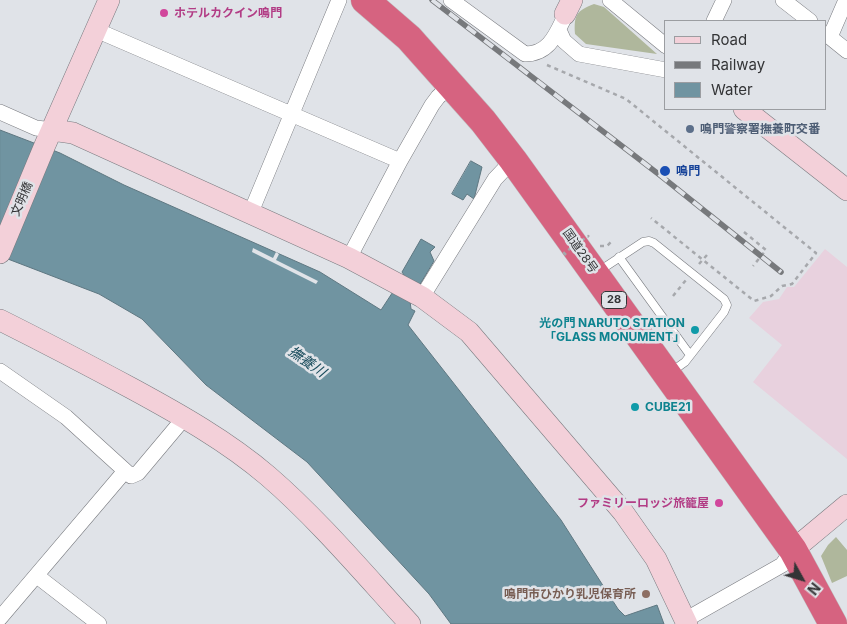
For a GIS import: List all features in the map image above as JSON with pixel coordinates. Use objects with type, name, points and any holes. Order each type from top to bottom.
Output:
[{"type":"highway","name":"国道28号","points":[[365,0],[409,38],[483,121],[514,160],[793,550],[833,624]]},
{"type":"street","name":"文明橋","points":[[0,253],[48,137],[109,0]]},
{"type":"street","points":[[251,212],[339,0]]},
{"type":"street","points":[[451,0],[525,54],[535,54],[551,43],[567,11]]},
{"type":"street","points":[[610,0],[664,44]]},
{"type":"street","points":[[714,20],[724,0]]},
{"type":"street","points":[[783,0],[809,20]]},
{"type":"street","points":[[846,0],[828,35],[847,51]]},
{"type":"street","points":[[567,11],[564,41],[579,54],[664,70]]},
{"type":"street","points":[[96,30],[400,161]]},
{"type":"street","points":[[349,258],[432,105],[451,84]]},
{"type":"street","points":[[745,110],[847,190]]},
{"type":"street","points":[[0,112],[36,128],[48,137],[73,133],[251,212],[396,282],[469,332],[623,512],[656,558],[686,622],[782,565],[793,550],[847,505]]},
{"type":"street","points":[[419,296],[495,178],[514,160]]},
{"type":"street","points":[[0,320],[185,417],[227,445],[268,476],[302,507],[409,624]]},
{"type":"street","points":[[0,371],[66,417],[130,476],[138,473],[185,417]]},
{"type":"street","points":[[0,618],[125,471]]},
{"type":"street","points":[[37,576],[99,624]]},
{"type":"lane","points":[[596,274],[619,257],[643,242],[648,241],[654,243],[724,299],[727,305],[724,312],[686,362],[668,374]]},
{"type":"lane","points":[[619,257],[690,355]]},
{"type":"path","points":[[547,65],[626,99],[816,253],[792,284],[782,286],[770,296],[754,301],[651,218]]},
{"type":"path","points":[[744,232],[766,250],[754,266]]},
{"type":"path","points":[[566,255],[564,253],[589,237]]},
{"type":"path","points":[[607,246],[612,241]]},
{"type":"path","points":[[699,264],[707,255]]},
{"type":"path","points":[[673,296],[687,279]]},
{"type":"shaded area","points":[[825,249],[847,267],[847,459],[753,382],[782,345],[749,318],[763,302],[779,299],[787,287],[794,287]]},
{"type":"green space","points":[[594,4],[604,7],[657,54],[586,44],[575,34],[575,22],[577,15],[583,9]]},
{"type":"green space","points":[[836,537],[847,550],[847,576],[832,583],[821,556]]},
{"type":"water","name":"撫養川","points":[[0,130],[60,153],[124,185],[320,272],[381,310],[404,275],[402,272],[421,239],[435,247],[430,252],[434,261],[410,301],[411,309],[415,311],[408,325],[561,520],[618,609],[625,616],[657,605],[664,624],[451,624],[429,594],[307,462],[206,385],[142,319],[99,294],[0,256]]},
{"type":"water","points":[[471,161],[482,167],[474,199],[467,194],[463,200],[452,194]]},
{"type":"pier","points":[[253,248],[273,258],[276,252],[279,254],[276,260],[318,281],[316,284],[252,252]]},
{"type":"railway","points":[[432,0],[661,176],[781,272]]},
{"type":"place","name":"ホテルカクイン鳴門","points":[[164,13]]},
{"type":"place","name":"鳴門警察署撫養町交番","points":[[690,129]]},
{"type":"place","name":"鳴門","points":[[665,171]]},
{"type":"place","name":"光の門 NARUTO STATION 「GLASS MONUMENT」","points":[[695,330]]},
{"type":"place","name":"CUBE21","points":[[635,407]]},
{"type":"place","name":"ファミリーロッジ旅籠屋","points":[[719,503]]},
{"type":"place","name":"鳴門市ひかり乳児保育所","points":[[646,594]]}]
